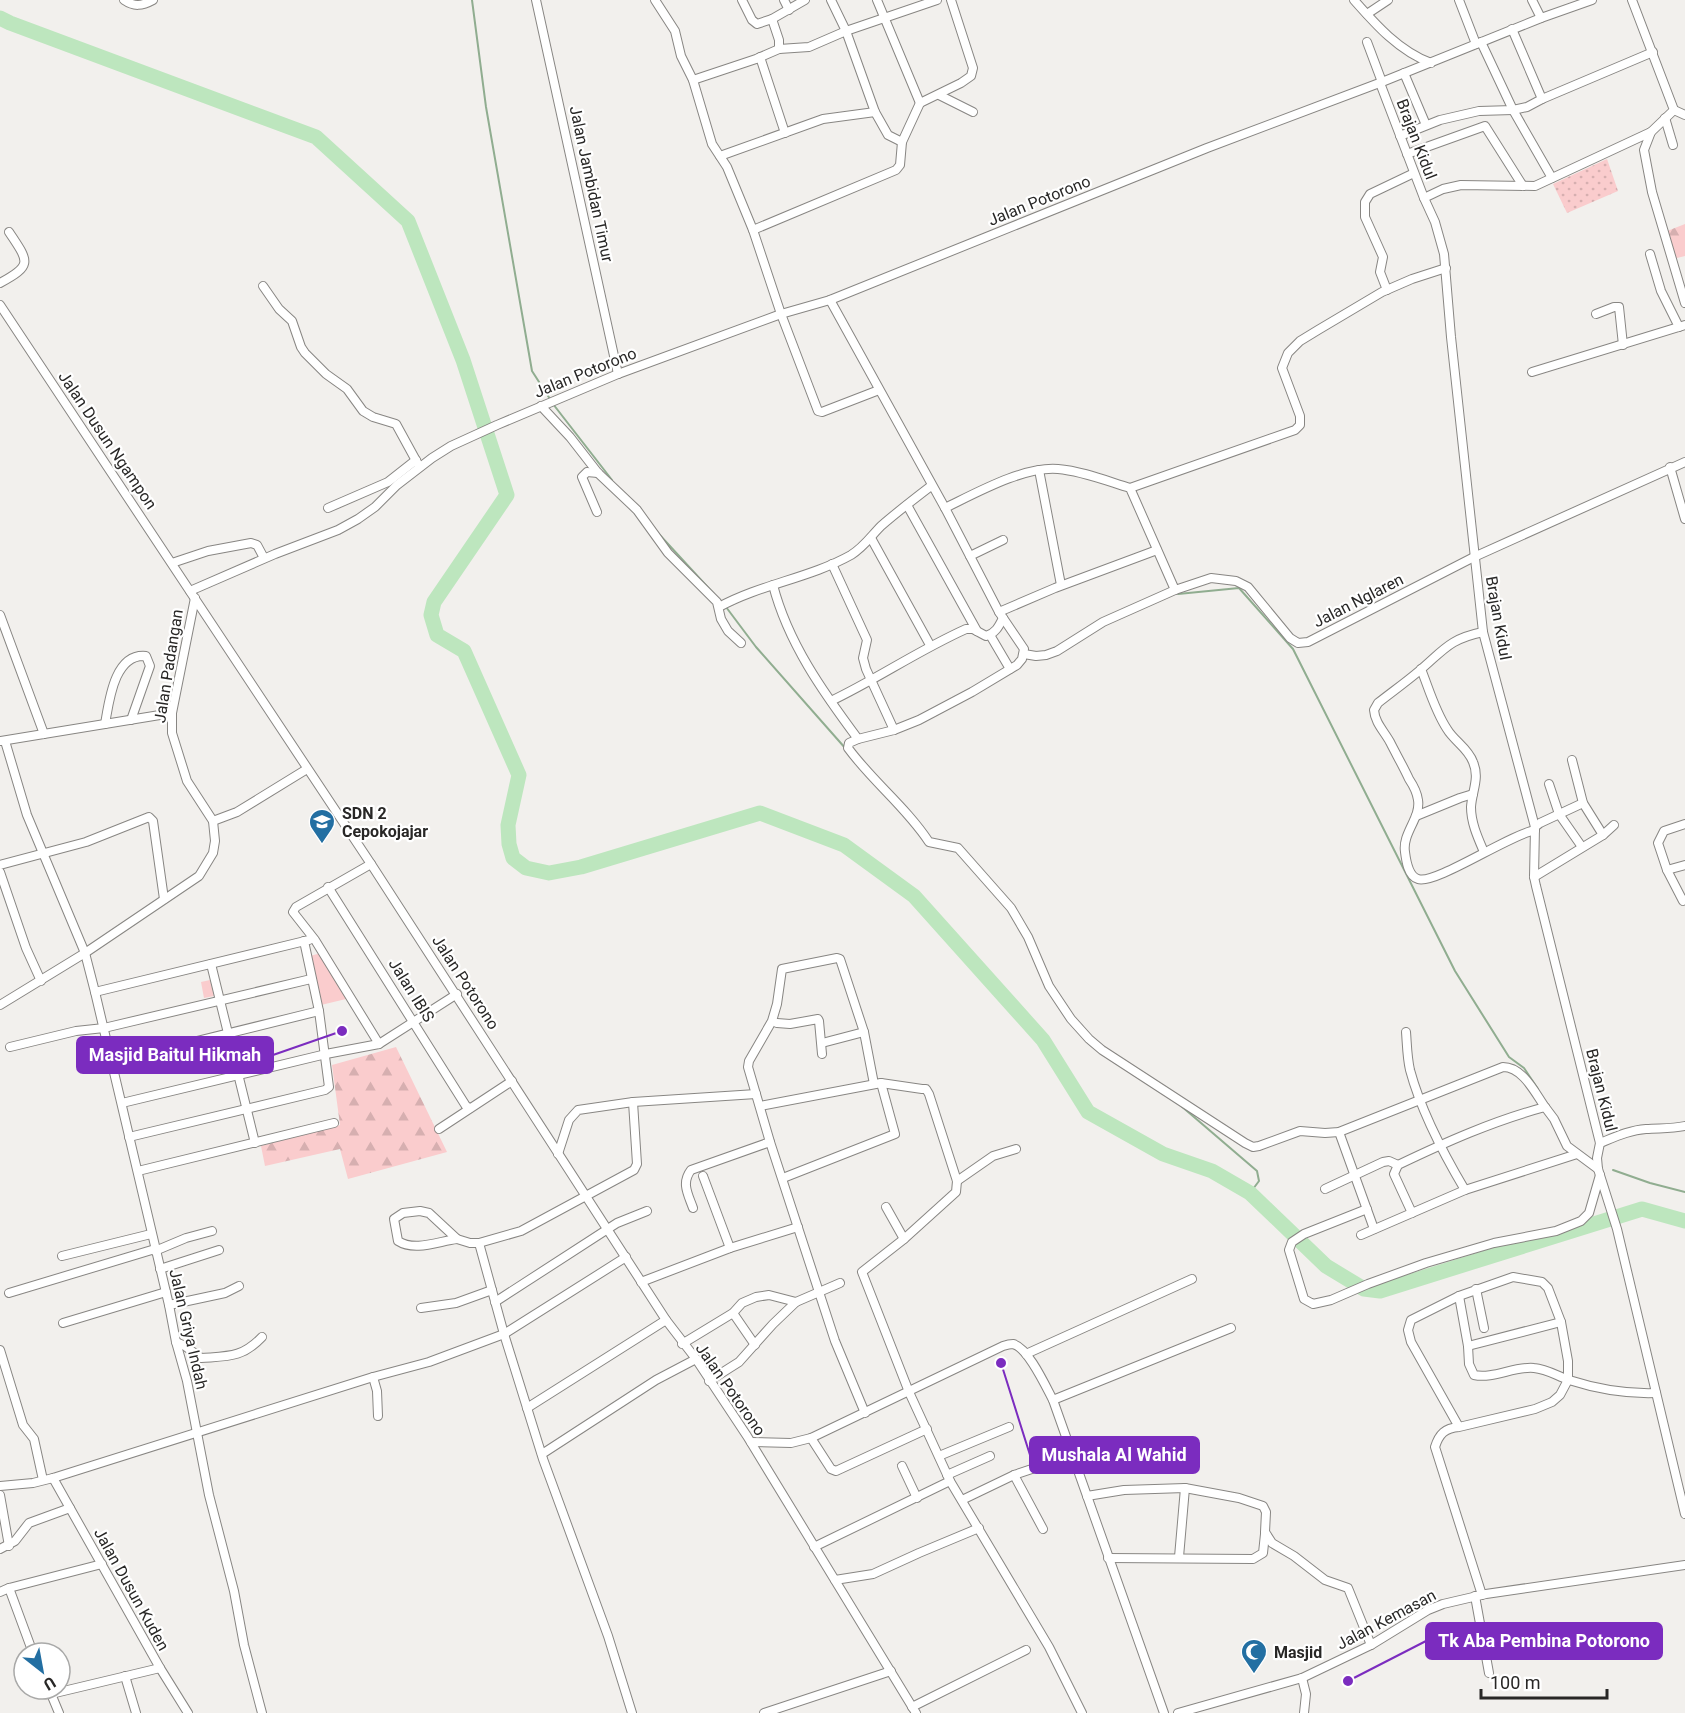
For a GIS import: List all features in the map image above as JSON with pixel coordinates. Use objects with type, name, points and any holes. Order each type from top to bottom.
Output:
[{"type":"street","points":[[124,0],[136,6],[153,0]]},
{"type":"street","name":"Jalan Jambidan Timur","points":[[536,0],[618,374]]},
{"type":"street","points":[[655,0],[673,28],[681,56],[693,80],[712,144],[727,167],[753,230],[781,314],[819,412],[879,390]]},
{"type":"street","points":[[742,0],[754,23],[761,24],[805,0]]},
{"type":"street","points":[[784,0],[789,10]]},
{"type":"street","points":[[831,0],[846,32],[875,112],[888,135],[902,142]]},
{"type":"street","points":[[877,0],[920,103]]},
{"type":"street","points":[[693,80],[779,49],[806,48],[936,0]]},
{"type":"street","points":[[753,230],[893,172],[900,165],[902,142],[920,103],[968,80],[971,76],[973,68],[951,0]]},
{"type":"street","points":[[1354,0],[1404,49],[1417,58],[1431,63]]},
{"type":"street","points":[[1367,14],[1388,0]]},
{"type":"street","points":[[1459,0],[1478,43],[1513,110],[1552,178]]},
{"type":"street","points":[[1532,0],[1541,18]]},
{"type":"street","name":"Jalan Potorono","points":[[418,463],[497,425],[618,374],[781,314],[830,300],[1200,152],[1381,83],[1512,29],[1592,0]]},
{"type":"street","points":[[1632,0],[1674,110],[1685,115]]},
{"type":"street","points":[[772,19],[779,40],[779,49]]},
{"type":"street","points":[[1512,29],[1542,99]]},
{"type":"street","name":"Brajan Kidul","points":[[1367,42],[1400,136],[1440,237],[1446,268],[1451,337],[1483,632],[1535,829],[1534,877],[1600,1143],[1597,1158],[1599,1172]]},
{"type":"street","points":[[1400,136],[1426,125],[1479,111],[1513,110],[1527,107],[1653,52]]},
{"type":"street","points":[[760,57],[785,133]]},
{"type":"street","points":[[1404,73],[1426,125]]},
{"type":"street","points":[[939,95],[973,112]]},
{"type":"street","points":[[1424,198],[1443,189],[1461,185],[1535,186],[1651,132],[1674,110]]},
{"type":"street","points":[[720,156],[829,117],[875,112]]},
{"type":"street","points":[[1665,118],[1672,145]]},
{"type":"street","points":[[1407,154],[1485,126],[1523,186]]},
{"type":"street","points":[[1651,132],[1644,150],[1647,171],[1685,303]]},
{"type":"street","points":[[1387,290],[1380,272],[1383,257],[1365,217],[1365,202],[1370,194],[1414,173]]},
{"type":"street","points":[[0,283],[20,272],[24,266],[23,254],[9,232]]},
{"type":"street","points":[[1532,372],[1682,326],[1661,291],[1650,254]]},
{"type":"street","points":[[945,508],[1014,477],[1039,470],[1062,469],[1130,488],[1294,430],[1300,425],[1300,416],[1282,368],[1288,353],[1300,341],[1387,290],[1446,268]]},
{"type":"street","points":[[263,286],[279,309],[292,321],[300,347],[305,353],[326,374],[345,387],[363,411],[373,417],[396,424],[418,463]]},
{"type":"street","points":[[830,300],[945,508],[1001,615],[1024,648],[1022,659],[1010,669],[964,697],[894,730],[858,739],[849,743],[848,748],[897,801],[929,842],[958,848],[1017,915],[1049,986],[1071,1019],[1095,1044],[1253,1147],[1300,1131],[1339,1132],[1503,1067],[1510,1067],[1528,1082],[1554,1119],[1567,1146],[1599,1172],[1617,1229],[1685,1514]]},
{"type":"street","name":"Jalan Dusun Ngampon","points":[[0,305],[193,594]]},
{"type":"street","points":[[1596,314],[1614,307],[1619,308],[1623,345]]},
{"type":"street","points":[[544,405],[598,473],[637,510],[668,553],[722,605]]},
{"type":"street","name":"Jalan Nglaren","points":[[1024,654],[1036,656],[1057,651],[1103,622],[1175,590],[1211,578],[1236,581],[1248,587],[1290,638],[1298,643],[1308,642],[1474,557],[1685,462]]},
{"type":"street","points":[[328,508],[388,482],[418,463]]},
{"type":"street","points":[[193,594],[264,558],[338,530],[358,519],[375,507],[418,463]]},
{"type":"street","points":[[1670,467],[1685,519]]},
{"type":"street","points":[[1039,470],[1061,585]]},
{"type":"street","points":[[597,512],[582,477],[587,472],[598,473]]},
{"type":"street","points":[[722,605],[832,564],[852,554],[879,528],[931,486]]},
{"type":"street","points":[[1130,488],[1175,590]]},
{"type":"street","points":[[907,505],[977,631]]},
{"type":"street","points":[[871,538],[930,645]]},
{"type":"street","points":[[970,556],[1003,540]]},
{"type":"street","points":[[172,563],[208,550],[251,543],[260,549],[264,558]]},
{"type":"street","points":[[831,701],[872,680],[930,645],[966,629],[986,636],[990,635],[997,628],[1001,615],[1061,585],[1157,550]]},
{"type":"street","points":[[832,564],[867,640],[863,657],[866,669],[894,730]]},
{"type":"street","points":[[773,585],[790,636],[858,739]]},
{"type":"street","name":"Jalan Potorono","points":[[193,594],[457,994],[585,1196],[609,1229],[640,1282],[682,1344],[696,1359],[751,1442],[914,1710]]},
{"type":"street","name":"Jalan Padangan","points":[[193,594],[172,713],[172,733],[179,760],[188,781],[213,820]]},
{"type":"street","points":[[722,605],[721,619],[728,632],[741,643]]},
{"type":"street","points":[[0,615],[44,734]]},
{"type":"street","points":[[1483,632],[1466,635],[1452,642],[1377,703],[1374,710],[1378,725],[1388,739],[1419,801],[1404,848],[1410,872],[1416,879],[1438,875],[1535,829],[1540,823],[1583,803]]},
{"type":"street","points":[[990,635],[1010,669]]},
{"type":"street","points":[[105,724],[116,676],[133,658],[138,655],[146,656],[149,661],[149,670],[131,720]]},
{"type":"street","points":[[1421,669],[1447,730],[1473,761],[1476,785],[1473,794],[1472,816],[1484,852]]},
{"type":"street","points":[[3,741],[172,713]]},
{"type":"street","name":"Jalan Griya Indah","points":[[3,741],[27,815],[85,953],[187,1381],[209,1495],[262,1713]]},
{"type":"street","points":[[1572,760],[1583,803],[1603,835]]},
{"type":"street","points":[[0,1005],[85,953],[199,876],[213,853],[215,842],[213,820],[246,807],[307,769]]},
{"type":"street","points":[[1549,784],[1559,814],[1582,847]]},
{"type":"street","points":[[1416,816],[1473,794]]},
{"type":"street","points":[[0,865],[86,842],[149,817],[153,821],[164,899]]},
{"type":"street","points":[[1684,903],[1666,870],[1658,843],[1660,837],[1669,829],[1685,824]]},
{"type":"street","points":[[1534,877],[1603,835],[1614,825]]},
{"type":"street","points":[[371,864],[328,887],[293,910],[294,915],[315,940],[379,1044]]},
{"type":"street","points":[[1666,870],[1685,865]]},
{"type":"street","points":[[0,872],[41,981]]},
{"type":"street","name":"Jalan IBIS","points":[[328,887],[466,1106],[470,1108]]},
{"type":"street","points":[[95,992],[315,940]]},
{"type":"street","points":[[129,1137],[325,1090],[329,1082],[326,1054],[304,941]]},
{"type":"street","points":[[783,1178],[895,1134],[877,1083],[864,1032],[840,959],[837,958],[782,969],[772,1021],[748,1066],[770,1142],[835,1341],[865,1413]]},
{"type":"street","points":[[211,964],[255,1143]]},
{"type":"street","points":[[10,1047],[76,1031],[104,1028],[311,979]]},
{"type":"street","points":[[122,1103],[326,1054],[379,1044],[457,994]]},
{"type":"street","points":[[112,1062],[319,1011]]},
{"type":"street","points":[[777,1023],[790,1024],[818,1019],[822,1054]]},
{"type":"street","points":[[822,1043],[864,1032]]},
{"type":"street","points":[[1406,1032],[1410,1066],[1416,1089],[1441,1145],[1465,1190]]},
{"type":"street","points":[[439,1129],[512,1081]]},
{"type":"street","points":[[760,1106],[877,1083],[926,1089],[957,1181],[956,1192],[904,1239],[862,1272],[909,1392],[949,1478],[1048,1647],[1082,1713]]},
{"type":"street","points":[[558,1154],[569,1120],[578,1110],[633,1102],[756,1094]]},
{"type":"street","points":[[457,1239],[404,1245],[398,1241],[394,1219],[404,1214],[420,1211],[429,1213],[457,1239],[470,1243],[479,1243],[521,1231],[634,1170],[637,1164],[633,1102]]},
{"type":"street","points":[[1412,1213],[1394,1174],[1398,1165],[1512,1116],[1545,1107]]},
{"type":"street","points":[[138,1171],[334,1123]]},
{"type":"street","points":[[1600,1143],[1645,1129],[1674,1129],[1685,1126]]},
{"type":"street","points":[[1339,1132],[1374,1229]]},
{"type":"street","points":[[693,1208],[685,1185],[686,1177],[691,1170],[770,1142]]},
{"type":"street","points":[[957,1181],[993,1156],[1016,1149]]},
{"type":"street","points":[[1361,1235],[1465,1190],[1577,1154]]},
{"type":"street","points":[[1325,1189],[1383,1162],[1389,1161],[1398,1165]]},
{"type":"street","points":[[1367,1209],[1304,1234],[1290,1244],[1289,1250],[1304,1299],[1307,1302],[1317,1304],[1331,1300],[1426,1263],[1494,1244],[1556,1231],[1581,1221],[1590,1213],[1599,1172]]},
{"type":"street","points":[[704,1176],[730,1248]]},
{"type":"street","points":[[886,1207],[904,1239]]},
{"type":"street","points":[[495,1302],[617,1223],[647,1211]]},
{"type":"street","points":[[640,1282],[730,1248],[798,1227]]},
{"type":"street","points":[[9,1293],[212,1231]]},
{"type":"street","points":[[62,1256],[151,1234]]},
{"type":"street","points":[[479,1243],[527,1408],[608,1636],[632,1713]]},
{"type":"street","points":[[160,1269],[219,1251]]},
{"type":"street","points":[[0,1486],[33,1483],[52,1478],[373,1377],[429,1362],[504,1334],[626,1257]]},
{"type":"street","points":[[1459,1427],[1411,1342],[1408,1330],[1411,1320],[1459,1296],[1513,1277],[1542,1282],[1548,1288],[1562,1322],[1568,1361],[1568,1380],[1560,1395],[1552,1402],[1535,1408],[1459,1427],[1443,1431],[1435,1447],[1478,1596],[1489,1673]]},
{"type":"street","points":[[1026,1354],[1192,1279]]},
{"type":"street","points":[[710,1381],[739,1362],[796,1302],[840,1283]]},
{"type":"street","points":[[169,1305],[225,1293],[239,1286]]},
{"type":"street","points":[[1476,1289],[1484,1328]]},
{"type":"street","points":[[421,1308],[456,1302],[492,1290]]},
{"type":"street","points":[[63,1323],[166,1292]]},
{"type":"street","points":[[682,1344],[734,1313],[742,1303],[756,1297],[770,1295],[796,1302]]},
{"type":"street","points":[[1459,1296],[1468,1346],[1468,1364],[1474,1375],[1482,1376],[1521,1368],[1536,1368],[1568,1380],[1634,1394],[1656,1393]]},
{"type":"street","points":[[734,1313],[755,1345]]},
{"type":"street","points":[[527,1408],[666,1320]]},
{"type":"street","points":[[1468,1346],[1562,1322]]},
{"type":"street","points":[[1053,1400],[1231,1328]]},
{"type":"street","points":[[176,1342],[201,1358],[243,1353],[262,1337]]},
{"type":"street","points":[[751,1442],[791,1443],[811,1438],[1011,1344],[1026,1354],[1053,1400],[1164,1713]]},
{"type":"street","points":[[0,1350],[23,1425],[34,1439],[43,1480]]},
{"type":"street","points":[[542,1454],[656,1380],[696,1359]]},
{"type":"street","points":[[373,1377],[377,1391],[378,1416]]},
{"type":"street","points":[[939,1456],[1009,1427]]},
{"type":"street","points":[[811,1438],[831,1468],[836,1471],[927,1429]]},
{"type":"street","points":[[962,1500],[1014,1475],[1074,1455]]},
{"type":"street","points":[[814,1547],[917,1498],[990,1456]]},
{"type":"street","points":[[902,1466],[917,1498]]},
{"type":"street","points":[[1014,1475],[1042,1529]]},
{"type":"street","name":"Jalan Dusun Kuden","points":[[52,1478],[188,1713]]},
{"type":"street","points":[[1088,1496],[1124,1490],[1185,1488],[1260,1504],[1266,1512],[1263,1553],[1253,1559],[1108,1558]]},
{"type":"street","points":[[1179,1557],[1185,1488]]},
{"type":"street","points":[[0,1495],[4,1547],[15,1541],[29,1523],[70,1508]]},
{"type":"street","points":[[835,1580],[873,1575],[979,1528]]},
{"type":"street","points":[[1265,1532],[1272,1543],[1298,1558],[1322,1578],[1348,1588],[1371,1645]]},
{"type":"street","points":[[0,1592],[102,1564]]},
{"type":"street","name":"Jalan Kemasan","points":[[1178,1713],[1211,1709],[1302,1678],[1371,1645],[1428,1610],[1478,1596],[1685,1566]]},
{"type":"street","points":[[9,1588],[29,1641]]},
{"type":"street","points":[[914,1710],[1026,1650]]},
{"type":"street","points":[[72,1687],[160,1668]]},
{"type":"street","points":[[764,1713],[891,1671]]},
{"type":"street","points":[[125,1676],[136,1713]]},
{"type":"street","points":[[1302,1678],[1306,1694],[1304,1713]]},
{"type":"green space","points":[[1607,159],[1618,191],[1567,213],[1553,184]]},
{"type":"green space","points":[[1685,224],[1685,256],[1673,259],[1662,233]]},
{"type":"green space","points":[[321,953],[346,999],[321,1005],[310,956]]},
{"type":"green space","points":[[210,980],[214,996],[204,998],[201,982]]},
{"type":"green space","points":[[396,1047],[447,1152],[348,1179],[340,1149],[265,1166],[261,1146],[340,1125],[332,1065]]},
{"type":"waterway","points":[[472,0],[486,107],[532,371],[550,399]]},
{"type":"waterway","points":[[0,18],[316,137],[408,221],[463,360],[507,495],[434,602],[431,615],[437,635],[464,651],[519,775],[508,825],[509,844],[513,858],[526,868],[549,873],[581,867],[760,813],[844,845],[914,896],[1043,1040],[1088,1112],[1163,1154],[1212,1171],[1250,1193],[1326,1266],[1364,1289],[1380,1291],[1642,1209],[1685,1221]]},
{"type":"waterway","points":[[553,404],[612,480]]},
{"type":"waterway","points":[[657,532],[714,594]]},
{"type":"waterway","points":[[1178,594],[1239,588],[1293,649],[1455,971],[1509,1057],[1524,1068],[1538,1089]]},
{"type":"waterway","points":[[726,607],[756,647],[846,749]]},
{"type":"waterway","points":[[1084,1039],[1093,1047]]},
{"type":"waterway","points":[[1180,1105],[1257,1171],[1259,1181],[1250,1193]]},
{"type":"waterway","points":[[1613,1170],[1685,1192]]},
{"type":"place","name":"SDN 2 Cepokojajar","points":[[322,845]]},
{"type":"place","name":"Masjid Baitul Hikmah","points":[[342,1031]]},
{"type":"place","name":"Mushala Al Wahid","points":[[1001,1363]]},
{"type":"place","name":"Masjid","points":[[1254,1675]]},
{"type":"place","name":"Tk Aba Pembina Potorono","points":[[1348,1681]]}]
